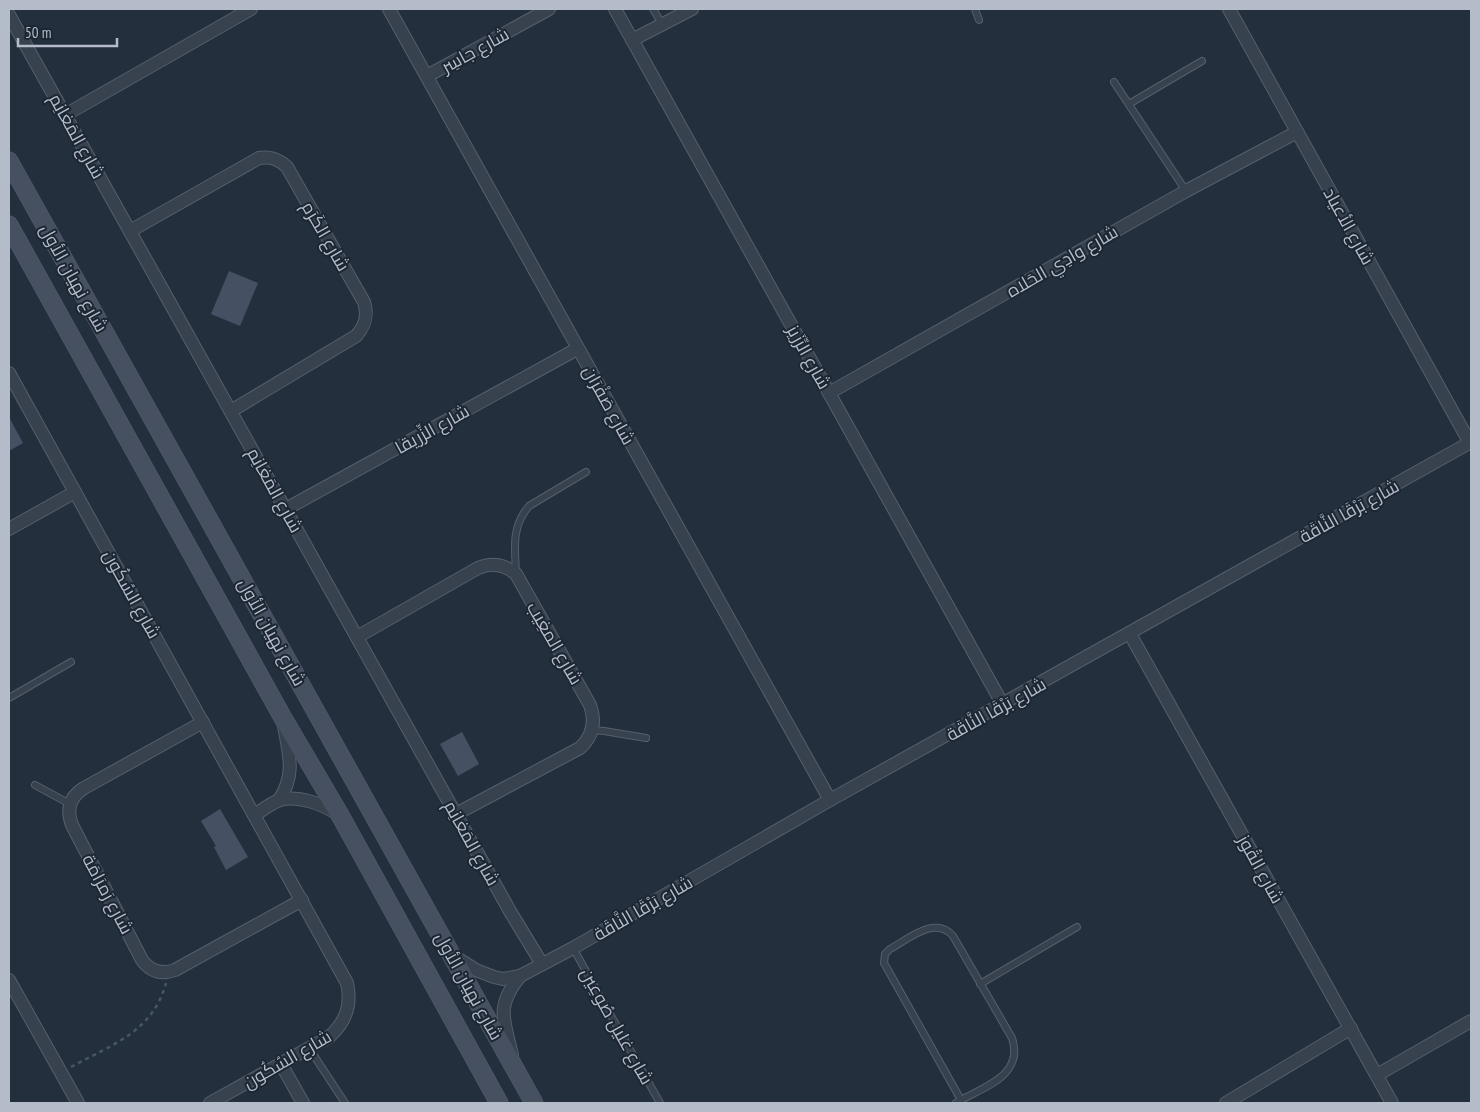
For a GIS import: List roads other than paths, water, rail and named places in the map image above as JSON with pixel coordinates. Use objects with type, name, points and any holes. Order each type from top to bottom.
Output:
[{"type":"main road","name":"شارع نهيان الأول","points":[[9,161],[534,1103]]},
{"type":"main road","name":"شارع نهيان الأول","points":[[9,225],[283,718],[340,815],[499,1103]]},
{"type":"street","points":[[65,115],[251,9]]},
{"type":"street","name":"شارع صَفْرَان","points":[[388,9],[830,800]]},
{"type":"street","name":"شارع جاسِر","points":[[427,76],[549,9]]},
{"type":"street","name":"شارع الرِّزَيز","points":[[615,9],[1003,705]]},
{"type":"street","points":[[632,40],[692,9]]},
{"type":"street","name":"شارع الأعياد","points":[[1229,9],[1471,443]]},
{"type":"street","name":"شارع المَغانِم","points":[[9,15],[456,814],[542,964]]},
{"type":"street","name":"شارع وادِي الحَلاه","points":[[829,393],[1186,191],[1297,132]]},
{"type":"street","name":"شارع الكَرَم","points":[[130,230],[259,158],[277,159],[287,167],[364,302],[366,320],[356,336],[231,411]]},
{"type":"street","name":"شارع الزِّريقا","points":[[286,509],[577,349]]},
{"type":"street","name":"شارع السُكُون","points":[[9,373],[347,983],[350,1000],[346,1016],[336,1031],[329,1037],[210,1103]]},
{"type":"street","name":"شارع بَرْقَا النَّاقَة","points":[[452,955],[476,970],[494,977],[503,979],[520,976],[573,948],[830,800],[1471,443]]},
{"type":"street","points":[[9,529],[75,492]]},
{"type":"street","points":[[357,637],[482,566],[499,565],[516,574]]},
{"type":"street","name":"شارع المغِيب","points":[[516,574],[590,705],[594,718],[592,730]]},
{"type":"street","name":"شارع القُوز","points":[[1130,634],[1392,1103]]},
{"type":"street","points":[[255,815],[279,800],[286,791],[291,769],[283,718]]},
{"type":"street","points":[[70,804],[72,797],[84,788],[203,722]]},
{"type":"street","points":[[456,814],[574,751],[585,743],[592,730]]},
{"type":"street","points":[[279,800],[305,800],[317,803],[340,815]]},
{"type":"street","name":"شارع رَمرَامَة","points":[[70,804],[68,811],[72,825],[142,960],[156,972],[169,972],[302,900]]},
{"type":"street","name":"شارع بَرْقَا النَّاقَة","points":[[514,1068],[503,1014],[509,991],[520,976]]},
{"type":"street","points":[[9,980],[78,1103]]},
{"type":"street","points":[[1377,1075],[1471,1021]]},
{"type":"street","points":[[1226,1103],[1351,1028]]},
{"type":"street","points":[[281,1064],[303,1103]]},
{"type":"lane","points":[[653,9],[662,24]]},
{"type":"lane","points":[[975,9],[979,20]]},
{"type":"lane","points":[[1129,104],[1202,61]]},
{"type":"lane","points":[[1114,82],[1186,191]]},
{"type":"lane","points":[[516,574],[516,533],[522,514],[529,506],[586,472]]},
{"type":"lane","points":[[9,698],[71,662]]},
{"type":"lane","points":[[592,730],[604,730],[646,738]]},
{"type":"lane","points":[[35,785],[70,804]]},
{"type":"lane","points":[[938,926],[946,929],[952,936],[1012,1038],[1014,1045],[1014,1059],[1002,1077],[959,1102],[884,963],[885,954],[890,949],[929,928],[938,926]]},
{"type":"lane","points":[[980,984],[1078,927]]},
{"type":"lane","name":"شارع غليل صُوعِين","points":[[573,948],[660,1103]]},
{"type":"lane","points":[[309,1048],[345,1103]]}]
